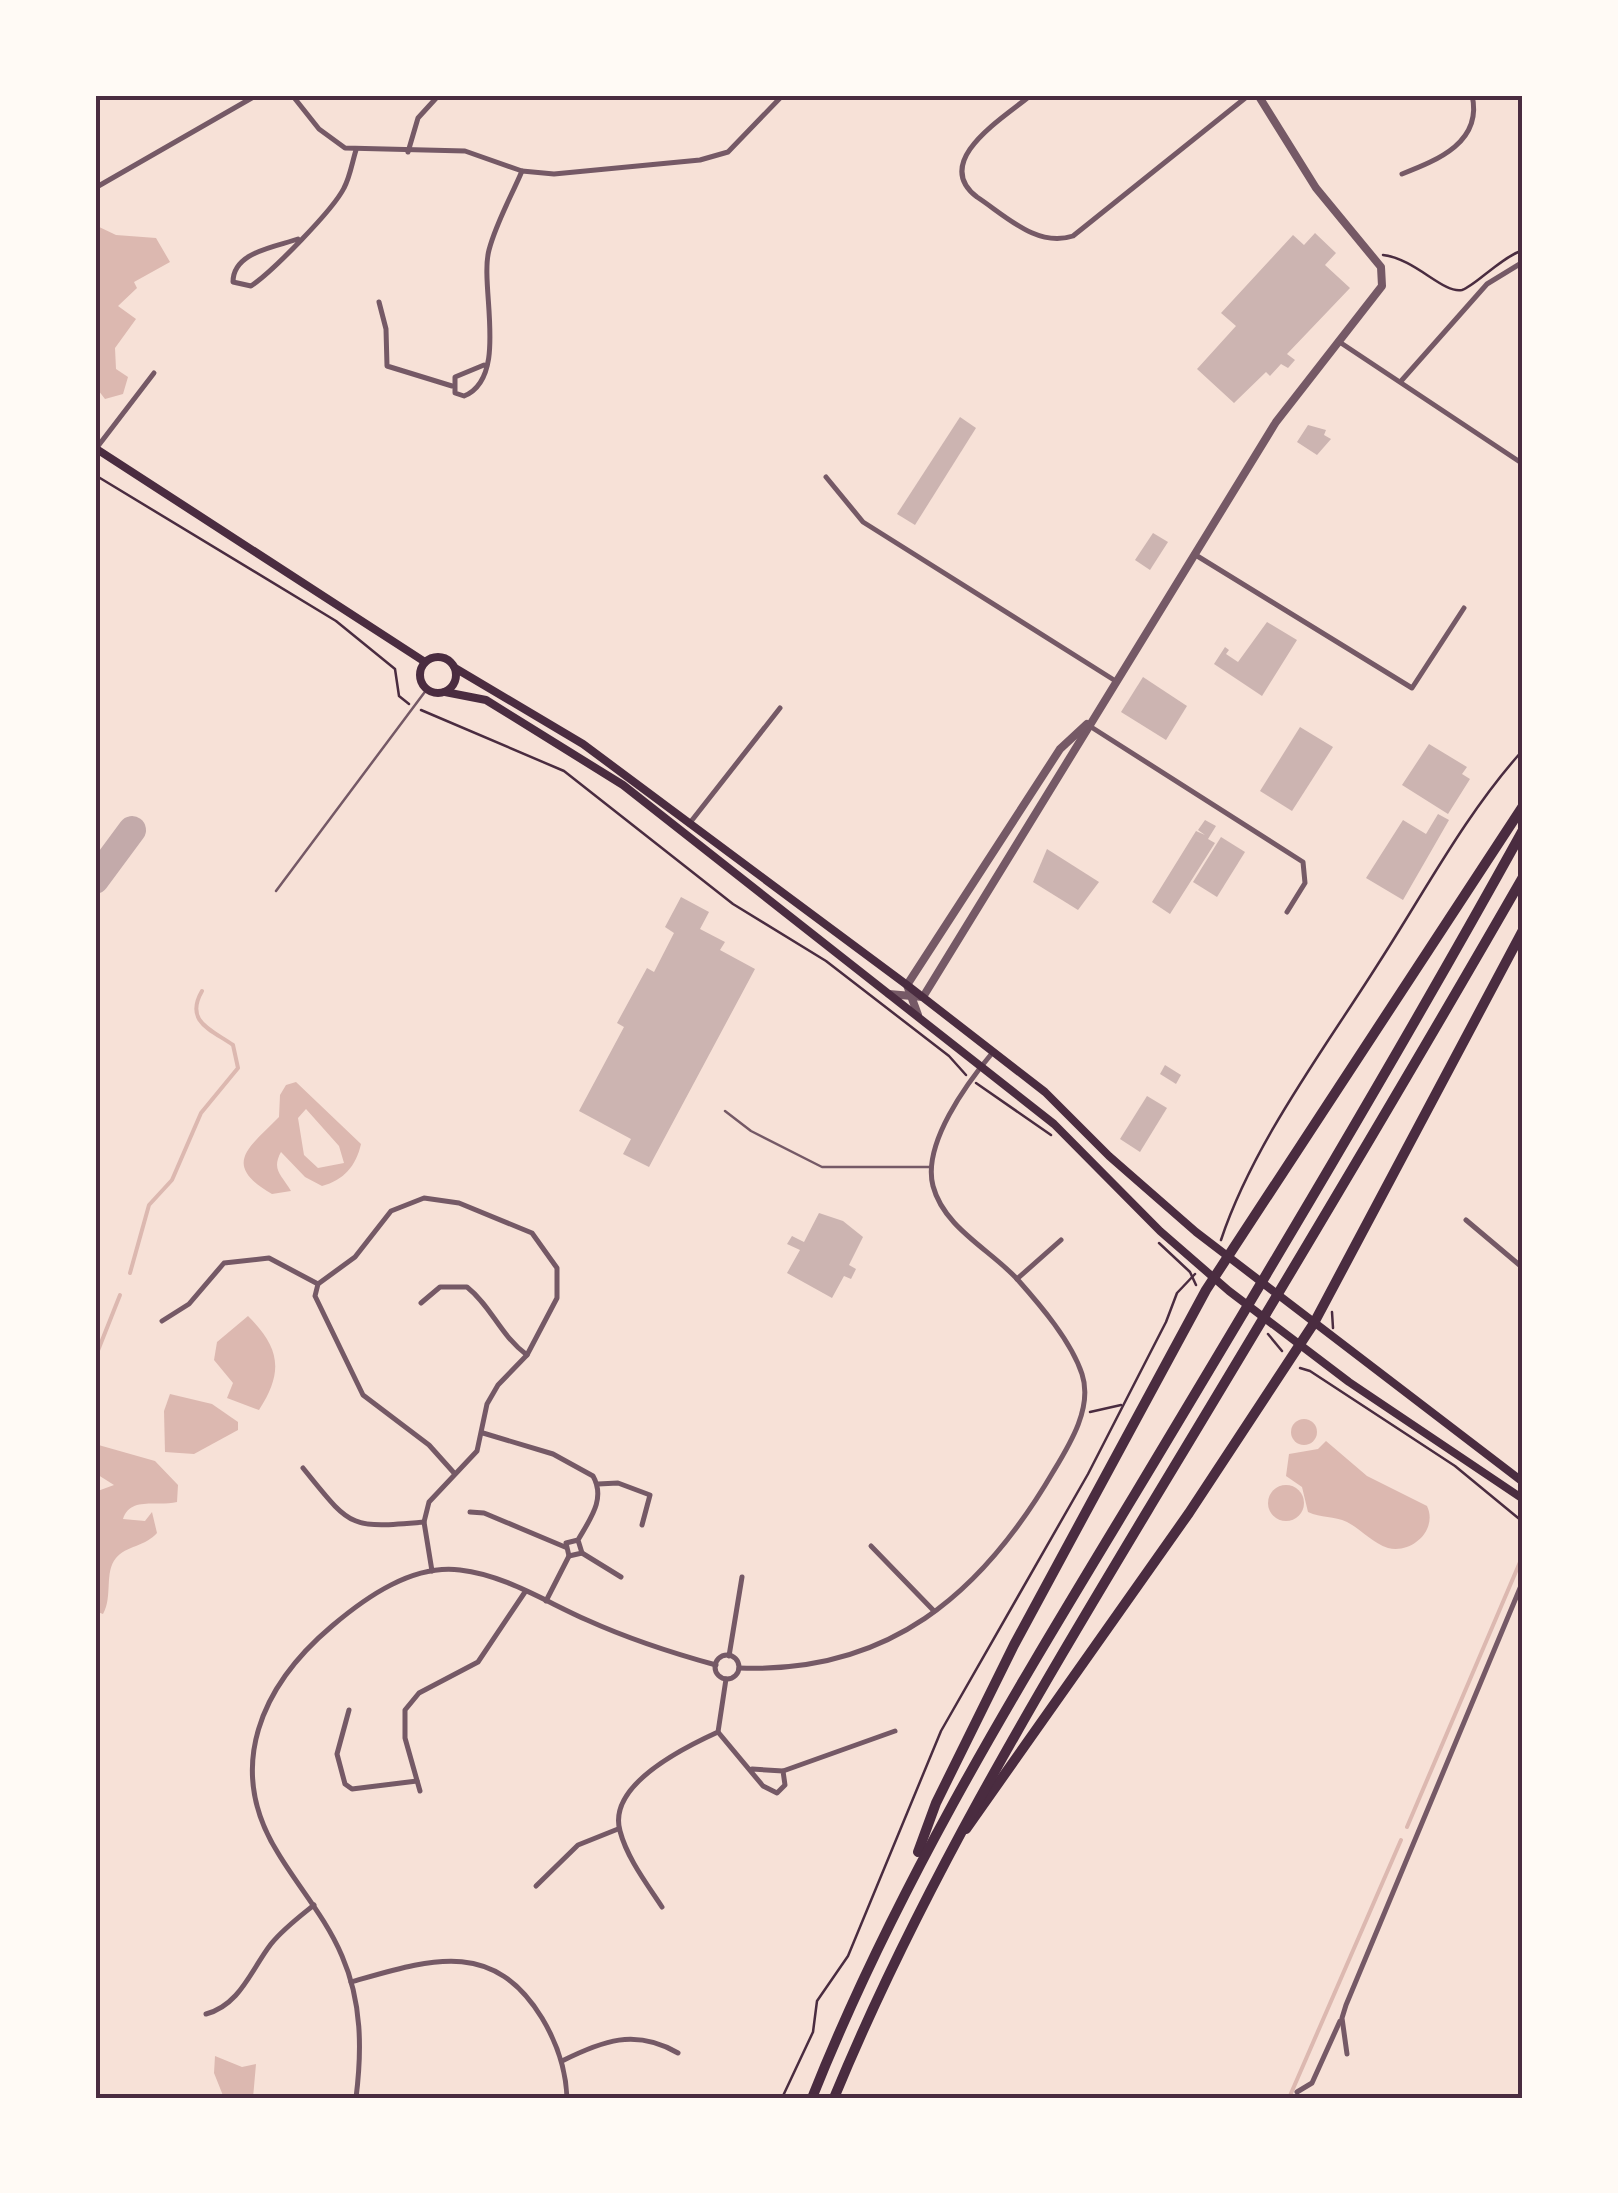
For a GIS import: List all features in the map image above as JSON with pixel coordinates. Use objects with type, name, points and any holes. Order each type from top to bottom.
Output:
[{"type":"highway","points":[[903,1890],[936,1803],[1014,1645],[1214,1278],[1523,806]]},
{"type":"highway","points":[[812,2098],[850,2003],[903,1890],[952,1799],[1294,1228],[1523,830]]},
{"type":"highway","points":[[834,2098],[871,2009],[978,1795],[1314,1237],[1523,876]]},
{"type":"highway","points":[[940,1868],[1179,1528],[1314,1323],[1523,930]]},
{"type":"main road","points":[[95,449],[425,662],[442,657],[582,744],[880,991],[1054,1124],[1200,1267],[1298,1346],[1523,1500]]},
{"type":"main road","points":[[425,662],[420,676],[427,689],[480,698],[592,764],[907,985],[1046,1092],[1125,1171],[1216,1247],[1314,1323],[1332,1329],[1523,1482]]},
{"type":"main road","points":[[445,692],[455,682],[455,668]]},
{"type":"main road","points":[[582,744],[592,764]]},
{"type":"street","points":[[95,188],[257,95]]},
{"type":"street","points":[[292,95],[335,142],[356,150],[465,152],[522,171],[554,174],[714,157],[738,146],[783,95]]},
{"type":"street","points":[[408,152],[418,118],[440,95]]},
{"type":"street","points":[[1031,95],[970,146],[963,174],[969,191],[1037,236],[1057,239],[1073,236],[1249,95]]},
{"type":"street","points":[[880,991],[922,997],[1080,748],[1087,724],[1276,422],[1380,291],[1385,278],[1381,266],[1316,188],[1258,95]]},
{"type":"street","points":[[1402,174],[1458,146],[1473,124],[1472,95]]},
{"type":"street","points":[[298,238],[244,259],[234,271],[234,282],[251,286],[264,278],[343,192],[356,150]]},
{"type":"street","points":[[378,302],[386,329],[387,366],[452,386],[458,395],[469,394],[492,342],[488,252],[522,171]]},
{"type":"street","points":[[1402,380],[1487,284],[1523,262]]},
{"type":"street","points":[[1338,341],[1523,464]]},
{"type":"street","points":[[452,386],[454,376],[484,365]]},
{"type":"street","points":[[95,449],[154,372]]},
{"type":"street","points":[[826,478],[863,522],[1114,680]]},
{"type":"street","points":[[1193,554],[1412,688],[1464,608]]},
{"type":"street","points":[[686,827],[780,708]]},
{"type":"street","points":[[926,1026],[907,985],[1060,748],[1087,724]]},
{"type":"street","points":[[1087,724],[1303,862],[1305,883],[1287,912]]},
{"type":"street","points":[[1001,841],[1016,850]]},
{"type":"street","points":[[936,941],[943,966]]},
{"type":"street","points":[[729,1656],[739,1668],[777,1669],[837,1661],[888,1642],[934,1611],[998,1557],[1064,1454],[1086,1392],[1076,1360],[1017,1279],[944,1210],[930,1167],[946,1127],[993,1052]]},
{"type":"street","points":[[318,1284],[355,1257],[391,1211],[424,1198],[460,1203],[532,1233],[557,1268],[556,1298],[527,1355],[498,1385],[488,1404],[477,1451],[437,1489],[424,1522],[432,1570]]},
{"type":"street","points":[[1466,1220],[1523,1268]]},
{"type":"street","points":[[1017,1279],[1061,1240]]},
{"type":"street","points":[[162,1321],[189,1304],[224,1263],[269,1258],[318,1284]]},
{"type":"street","points":[[318,1284],[317,1306],[340,1340],[358,1388],[374,1406],[429,1444],[455,1474]]},
{"type":"street","points":[[421,1303],[440,1287],[466,1287],[486,1306],[502,1336],[527,1355]]},
{"type":"street","points":[[483,1434],[578,1464],[598,1484],[618,1483],[650,1495],[642,1524]]},
{"type":"street","points":[[302,1468],[354,1524],[375,1528],[424,1522]]},
{"type":"street","points":[[598,1484],[595,1512],[578,1540],[582,1553],[621,1578]]},
{"type":"street","points":[[470,1512],[484,1513],[565,1547],[569,1556]]},
{"type":"street","points":[[565,1547],[569,1540],[578,1540]]},
{"type":"street","points":[[871,1546],[934,1611]]},
{"type":"street","points":[[546,1601],[569,1556],[582,1553]]},
{"type":"street","points":[[356,2098],[360,2037],[351,1982],[314,1905],[274,1847],[259,1810],[253,1761],[264,1708],[298,1655],[350,1610],[394,1584],[432,1570],[489,1575],[667,1652],[716,1665],[729,1656],[742,1577]]},
{"type":"street","points":[[1297,2092],[1312,2083],[1342,2018],[1523,1581]]},
{"type":"street","points":[[420,1791],[405,1738],[405,1710],[419,1694],[478,1662],[526,1591]]},
{"type":"street","points":[[716,1665],[719,1676],[726,1678],[736,1675],[739,1668]]},
{"type":"street","points":[[718,1732],[726,1678]]},
{"type":"street","points":[[349,1710],[337,1754],[344,1784],[352,1789],[416,1781]]},
{"type":"street","points":[[752,1769],[783,1771],[894,1731]]},
{"type":"street","points":[[718,1732],[762,1786],[776,1793],[786,1785],[783,1771]]},
{"type":"street","points":[[662,1907],[619,1828],[619,1810],[657,1765],[718,1732]]},
{"type":"street","points":[[536,1886],[578,1844],[619,1828]]},
{"type":"street","points":[[206,2014],[226,2006],[237,1996],[274,1940],[314,1905]]},
{"type":"street","points":[[351,1982],[440,1962],[495,1968],[536,2010],[562,2061],[567,2098]]},
{"type":"street","points":[[1342,2018],[1346,2054]]},
{"type":"street","points":[[562,2061],[612,2038],[659,2043],[678,2053]]},
{"type":"lane","points":[[276,891],[427,689]]},
{"type":"lane","points":[[725,1111],[751,1131],[822,1168],[930,1167]]},
{"type":"path","points":[[1385,255],[1411,261],[1446,289],[1469,289],[1488,268],[1523,250]]},
{"type":"path","points":[[95,476],[336,620],[395,669],[398,692],[406,702]]},
{"type":"path","points":[[424,712],[564,771],[733,904],[826,961],[936,1046],[962,1073]]},
{"type":"path","points":[[1216,1247],[1242,1186],[1338,1026],[1463,833],[1523,750]]},
{"type":"path","points":[[991,1094],[1052,1136]]},
{"type":"path","points":[[1157,1242],[1198,1286]]},
{"type":"path","points":[[782,2098],[813,2032],[817,2001],[848,1956],[941,1731],[1122,1405],[1166,1322],[1170,1305],[1200,1267]]},
{"type":"path","points":[[1332,1329],[1334,1307]]},
{"type":"path","points":[[1302,1369],[1312,1355]]},
{"type":"path","points":[[1296,1365],[1455,1466],[1523,1522]]},
{"type":"path","points":[[1081,1414],[1122,1405]]},
{"type":"shaded area","points":[[95,225],[116,235],[156,238],[170,262],[134,282],[137,288],[118,306],[136,319],[115,348],[116,369],[128,377],[123,394],[105,399],[95,386]]},
{"type":"shaded area","points":[[296,1082],[361,1144],[348,1171],[322,1186],[305,1177],[281,1152],[277,1168],[291,1191],[272,1194],[247,1174],[245,1156],[279,1117],[280,1095],[286,1085]],"holes":[[[306,1109],[339,1146],[344,1163],[318,1168],[304,1155],[298,1118]]]},
{"type":"shaded area","points":[[248,1316],[267,1339],[275,1360],[272,1383],[259,1410],[227,1398],[233,1383],[214,1360],[217,1342]]},
{"type":"shaded area","points":[[170,1394],[212,1404],[238,1422],[238,1430],[194,1454],[165,1452],[164,1411]]},
{"type":"shaded area","points":[[1304,1419],[1313,1423],[1317,1432],[1313,1441],[1304,1445],[1295,1441],[1291,1432],[1295,1423]]},
{"type":"shaded area","points":[[1326,1441],[1367,1476],[1427,1506],[1429,1523],[1421,1538],[1406,1547],[1388,1548],[1347,1522],[1308,1512],[1302,1487],[1286,1476],[1289,1454],[1318,1449]]},
{"type":"shaded area","points":[[95,1444],[155,1461],[178,1485],[177,1502],[138,1505],[127,1512],[123,1519],[145,1521],[152,1512],[157,1533],[125,1551],[112,1564],[103,1614],[95,1611],[95,1492],[114,1485],[95,1473]]},
{"type":"shaded area","points":[[1286,1485],[1299,1490],[1304,1503],[1299,1516],[1286,1521],[1273,1516],[1268,1503],[1273,1490]]},
{"type":"shaded area","points":[[215,2056],[242,2067],[256,2064],[253,2098],[224,2098],[214,2073]]},
{"type":"building","points":[[1315,233],[1336,253],[1325,265],[1350,288],[1287,354],[1295,360],[1288,368],[1281,364],[1270,376],[1266,372],[1234,403],[1197,369],[1236,326],[1221,313],[1293,235],[1304,245]]},
{"type":"building","points":[[960,417],[976,428],[915,525],[897,514]]},
{"type":"building","points":[[1308,425],[1326,430],[1324,435],[1331,439],[1317,455],[1297,442]]},
{"type":"building","points":[[1153,533],[1168,542],[1150,570],[1135,560]]},
{"type":"building","points":[[1267,622],[1297,640],[1262,696],[1214,664],[1225,647],[1229,650],[1226,654],[1238,662]]},
{"type":"building","points":[[1143,677],[1187,706],[1166,740],[1121,712]]},
{"type":"building","points":[[1300,727],[1333,747],[1292,811],[1260,791]]},
{"type":"building","points":[[1429,744],[1467,767],[1462,774],[1470,779],[1448,814],[1402,785]]},
{"type":"building","points":[[1438,814],[1449,820],[1403,900],[1366,878],[1403,820],[1426,834]]},
{"type":"building","points":[[1205,820],[1216,826],[1208,839],[1215,843],[1170,914],[1152,902],[1196,831],[1205,835],[1198,830]]},
{"type":"building","points":[[1221,837],[1245,852],[1217,897],[1193,882]]},
{"type":"building","points":[[1047,849],[1099,882],[1078,910],[1033,882]]},
{"type":"building","points":[[681,897],[709,912],[700,929],[725,942],[720,950],[755,969],[649,1167],[623,1154],[631,1139],[579,1111],[624,1027],[617,1023],[647,968],[654,972],[674,933],[665,927]]},
{"type":"building","points":[[1165,1065],[1181,1075],[1176,1084],[1160,1074]]},
{"type":"building","points":[[1147,1096],[1167,1108],[1140,1152],[1120,1139]]},
{"type":"building","points":[[819,1213],[843,1221],[863,1237],[849,1265],[856,1269],[851,1279],[844,1276],[832,1298],[787,1273],[800,1250],[787,1244],[792,1236],[804,1242]]},
{"type":"waterway","points":[[130,1273],[149,1205],[172,1180],[201,1113],[238,1068],[233,1045],[198,1018],[197,1002],[202,991]]},
{"type":"waterway","points":[[95,1358],[120,1295]]},
{"type":"waterway","points":[[1407,1827],[1523,1555]]},
{"type":"waterway","points":[[1289,2098],[1401,1840]]},
{"type":"taxiway","points":[[95,880],[132,830]]}]
